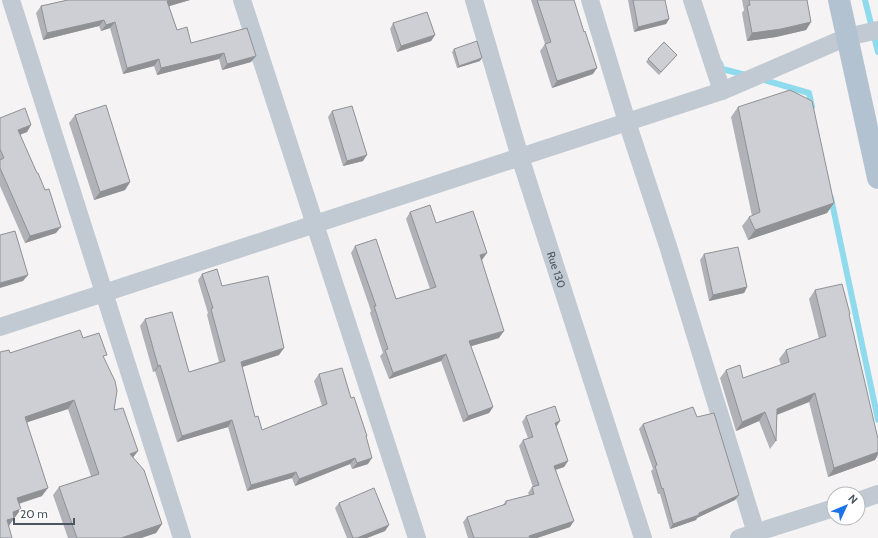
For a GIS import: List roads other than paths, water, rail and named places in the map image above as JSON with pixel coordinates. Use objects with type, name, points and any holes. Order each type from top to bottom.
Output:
[{"type":"main road","points":[[839,0],[878,178]]},
{"type":"street","points":[[11,0],[182,538]]},
{"type":"street","points":[[242,0],[417,538]]},
{"type":"street","name":"Rue 130","points":[[474,0],[520,157],[643,538]]},
{"type":"street","points":[[590,0],[627,122],[668,246],[756,533]]},
{"type":"street","points":[[692,0],[722,91]]},
{"type":"street","points":[[0,327],[722,91],[847,37],[878,30]]},
{"type":"street","points":[[866,498],[878,494]]},
{"type":"street","points":[[739,538],[826,511]]},
{"type":"waterway","points":[[865,0],[878,52]]},
{"type":"waterway","points":[[720,63],[722,69],[746,75]]},
{"type":"waterway","points":[[761,79],[809,93],[812,107]]},
{"type":"waterway","points":[[831,198],[878,420]]}]
